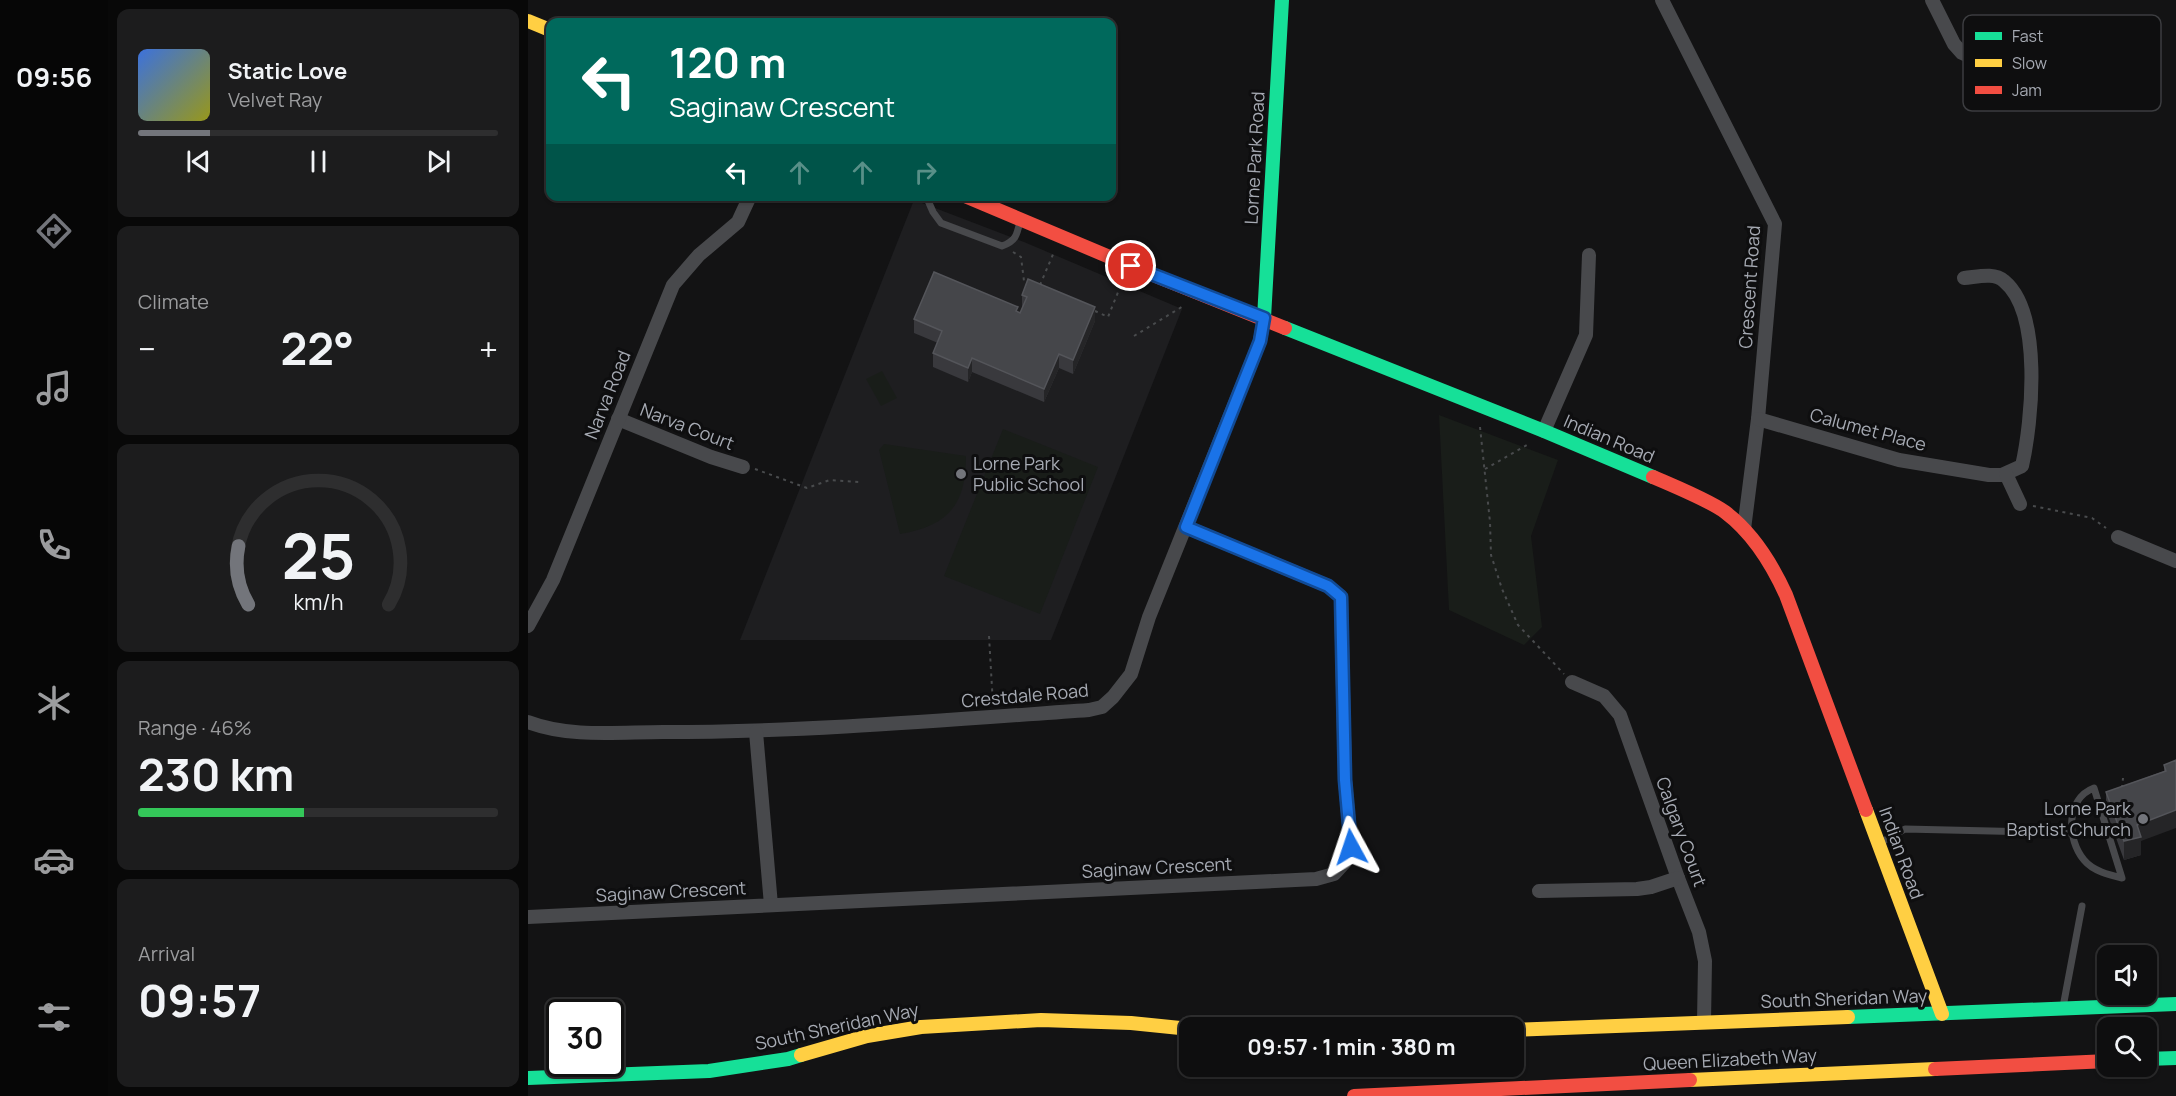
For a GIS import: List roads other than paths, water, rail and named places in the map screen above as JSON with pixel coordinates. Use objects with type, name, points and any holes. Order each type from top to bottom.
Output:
[{"type":"main road","name":"Lorne Park Road","points":[[1264,318],[1282,0]]},
{"type":"main road","points":[[528,21],[546,28]]},
{"type":"main road","name":"Indian Road","points":[[978,201],[1131,266],[1544,431],[1660,480],[1724,512],[1744,529],[1773,566],[1786,595],[1942,1014]]},
{"type":"main road","name":"South Sheridan Way","points":[[1524,1030],[2176,1004]]},
{"type":"main road","name":"South Sheridan Way","points":[[528,1078],[709,1071],[788,1059],[867,1036],[921,1027],[1041,1020],[1131,1023],[1179,1028]]},
{"type":"main road","points":[[2157,1059],[2176,1058]]},
{"type":"main road","name":"Queen Elizabeth Way","points":[[1354,1096],[2097,1062]]},
{"type":"street","name":"Crescent Road","points":[[1662,0],[1775,224],[1758,419],[1744,529]]},
{"type":"street","points":[[1932,0],[1954,44],[1963,53]]},
{"type":"street","name":"Narva Road","points":[[528,626],[553,580],[673,285],[699,255],[738,222],[748,201]]},
{"type":"street","points":[[1544,431],[1586,335],[1588,255]]},
{"type":"street","points":[[1964,278],[1992,276],[2003,280],[2014,292],[2025,315],[2033,375],[2024,456],[2022,466],[2006,474],[2020,504]]},
{"type":"street","name":"Crestdale Road","points":[[528,722],[572,732],[756,732],[993,717],[1102,707],[1113,698],[1131,674],[1149,617],[1260,341],[1264,318]]},
{"type":"street","name":"Narva Court","points":[[618,419],[711,457],[743,467]]},
{"type":"street","name":"Calumet Place","points":[[1758,419],[1899,460],[1989,475],[2006,474]]},
{"type":"street","name":"Saginaw Crescent","points":[[528,917],[1316,879],[1334,874],[1345,862],[1351,847],[1345,780],[1341,597],[1328,586],[1186,527]]},
{"type":"street","points":[[2118,537],[2176,561]]},
{"type":"street","name":"Calgary Court","points":[[1572,682],[1604,696],[1620,715],[1699,932],[1706,962],[1704,1022]]},
{"type":"street","points":[[756,732],[771,905]]},
{"type":"street","points":[[1539,891],[1637,889],[1678,878]]},
{"type":"lane","points":[[928,201],[941,224],[1002,246],[1012,243],[1021,218]]},
{"type":"lane","points":[[2094,788],[2122,879],[2102,872],[2085,862],[2075,845],[2072,833],[2072,817],[2079,797],[2094,788]]},
{"type":"lane","points":[[1879,843],[1905,829],[2072,833]]},
{"type":"lane","points":[[2062,1009],[2082,906]]},
{"type":"place","name":"Lorne Park Public School","points":[[961,474]]},
{"type":"place","name":"Lorne Park Baptist Church","points":[[2143,819]]}]
